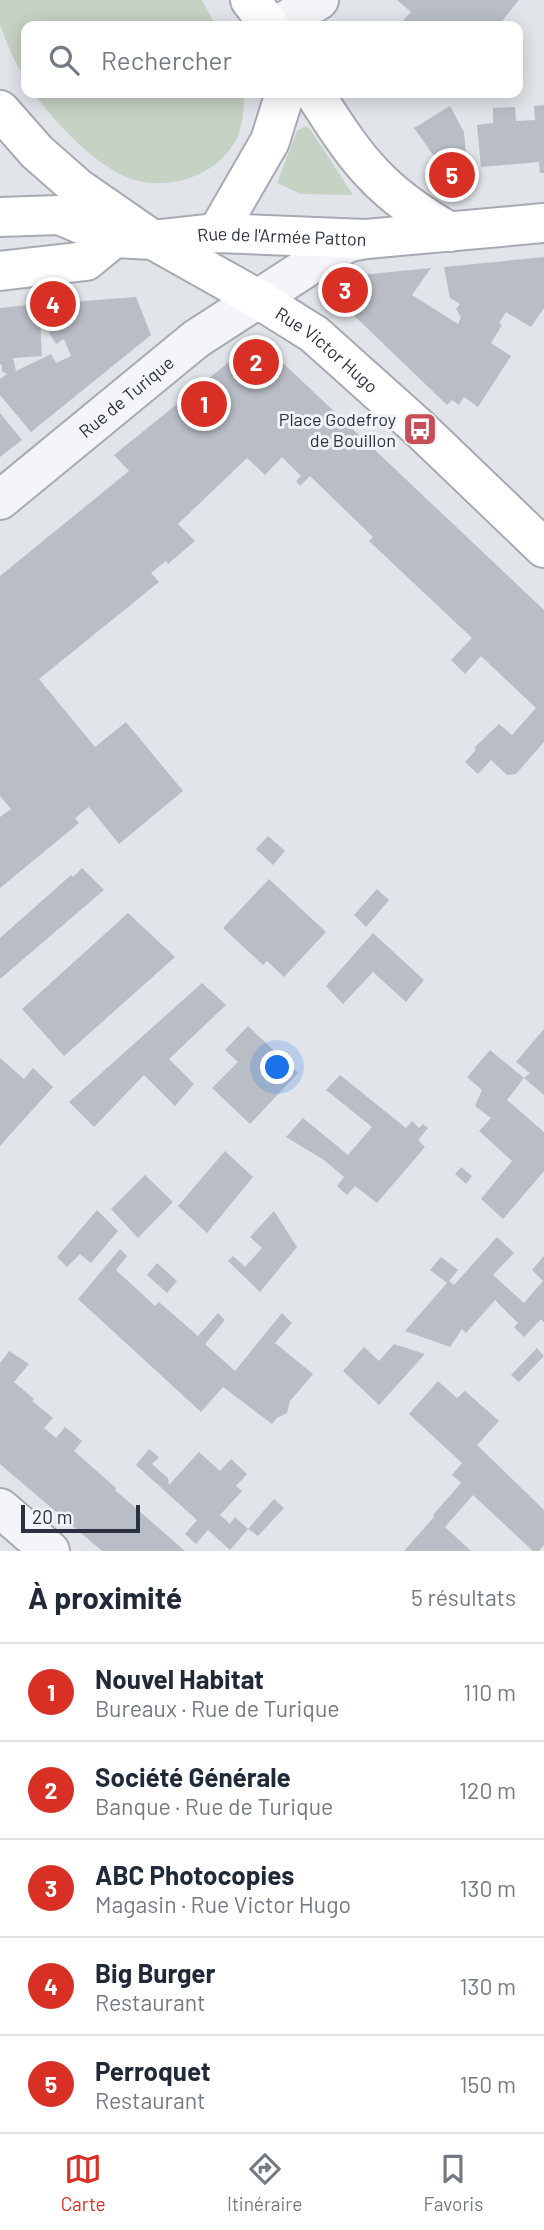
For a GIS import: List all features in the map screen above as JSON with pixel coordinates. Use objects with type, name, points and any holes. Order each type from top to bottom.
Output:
[{"type":"main road","points":[[250,0],[266,21]]},
{"type":"main road","points":[[217,233],[271,141],[284,98]]},
{"type":"main road","points":[[317,98],[354,152],[373,174],[418,213],[450,232]]},
{"type":"main road","points":[[0,110],[47,161],[78,187],[153,240]]},
{"type":"main road","name":"Rue de l'Armée Patton","points":[[0,217],[59,215],[114,238],[153,240],[217,233],[366,239],[544,223]]},
{"type":"main road","points":[[0,271],[86,261],[114,238]]},
{"type":"main road","name":"Rue Victor Hugo","points":[[153,240],[314,334],[420,429],[544,548]]},
{"type":"street","points":[[284,21],[319,0]]},
{"type":"street","name":"Rue Victor Hugo","points":[[258,299],[335,249],[366,239]]},
{"type":"street","name":"Rue de Turique","points":[[0,500],[196,339],[258,299]]},
{"type":"street","points":[[0,1508],[50,1551]]},
{"type":"green space","points":[[0,0],[202,0],[213,21],[21,21],[21,72],[0,25]]},
{"type":"green space","points":[[37,98],[244,98],[239,133],[224,157],[199,174],[169,183],[138,181],[110,169],[63,128]]},
{"type":"green space","points":[[305,126],[310,129],[353,195],[301,194],[277,183],[297,131]]},
{"type":"building","points":[[397,0],[519,0],[502,21],[403,21],[411,12]]},
{"type":"building","points":[[544,105],[544,173],[540,173],[539,162],[481,167],[477,125],[493,123],[493,108],[515,107],[516,121],[535,120],[534,106]]},
{"type":"building","points":[[450,106],[464,132],[468,180],[461,181],[444,170],[414,128]]},
{"type":"building","points":[[544,257],[544,308],[531,327],[506,312],[491,343],[511,356],[478,407],[464,397],[459,405],[452,400],[447,405],[340,302],[350,276],[431,268],[412,295],[458,324],[461,317],[456,309],[460,304],[450,298],[444,267]]},
{"type":"building","points":[[136,297],[151,335],[31,432],[0,395],[0,379],[7,374],[2,371],[2,364],[0,365],[0,308],[37,304],[42,356],[13,358],[16,371],[51,354],[56,363],[71,356],[64,339],[56,344],[49,333],[53,327],[45,304]]},
{"type":"building","points":[[229,362],[283,363],[544,610],[544,742],[516,774],[507,775],[491,760],[478,774],[465,762],[476,750],[474,748],[499,724],[512,735],[536,708],[481,656],[465,674],[451,660],[472,638],[369,541],[373,537],[310,476],[300,486],[296,481],[301,476],[282,457],[265,475],[247,458],[178,524],[195,541],[168,564],[166,561],[151,573],[159,582],[39,679],[95,747],[126,722],[183,791],[119,844],[89,807],[75,818],[79,823],[0,888],[0,817],[11,809],[0,796],[0,576],[129,471],[114,455]]},
{"type":"building","points":[[0,413],[22,440],[0,457]]},
{"type":"building","points":[[268,836],[285,851],[273,865],[256,849]]},
{"type":"building","points":[[82,868],[104,890],[0,979],[0,938]]},
{"type":"building","points":[[269,879],[326,932],[284,977],[267,961],[263,965],[223,928]]},
{"type":"building","points":[[377,889],[389,900],[366,927],[354,915]]},
{"type":"building","points":[[128,913],[175,957],[64,1056],[22,1009]]},
{"type":"building","points":[[373,933],[424,980],[406,1002],[373,972],[343,1004],[326,986]]},
{"type":"building","points":[[202,983],[226,1005],[169,1059],[194,1084],[175,1106],[144,1075],[94,1127],[69,1102]]},
{"type":"building","points":[[248,1026],[298,1073],[250,1124],[212,1088],[238,1062],[225,1050]]},
{"type":"building","points":[[544,1029],[544,1095],[524,1078],[530,1073],[516,1062]]},
{"type":"building","points":[[490,1050],[524,1078],[507,1100],[544,1132],[544,1171],[503,1219],[481,1199],[512,1161],[479,1131],[491,1118],[475,1106],[482,1090],[467,1077]]},
{"type":"building","points":[[0,1058],[24,1079],[33,1068],[53,1087],[0,1146]]},
{"type":"building","points":[[340,1075],[406,1128],[412,1121],[419,1128],[423,1124],[428,1128],[418,1140],[425,1147],[377,1203],[355,1186],[347,1195],[337,1186],[344,1177],[324,1160],[286,1137],[303,1118],[348,1155],[372,1127],[326,1090]]},
{"type":"building","points":[[225,1151],[253,1177],[207,1233],[178,1206]]},
{"type":"building","points":[[461,1167],[472,1176],[466,1184],[455,1174]]},
{"type":"building","points":[[145,1175],[173,1202],[138,1238],[111,1209]]},
{"type":"building","points":[[97,1210],[118,1231],[91,1263],[80,1254],[67,1267],[57,1257]]},
{"type":"building","points":[[274,1211],[297,1247],[260,1292],[228,1261],[233,1256],[245,1267],[262,1248],[250,1237]]},
{"type":"building","points":[[497,1237],[514,1253],[493,1275],[524,1303],[543,1281],[532,1270],[544,1256],[544,1323],[541,1319],[524,1337],[514,1327],[518,1323],[495,1300],[466,1333],[462,1329],[450,1347],[405,1331],[447,1283],[430,1270],[441,1257],[458,1270],[449,1281],[454,1285]]},
{"type":"building","points":[[120,1249],[127,1256],[116,1270],[155,1306],[159,1302],[198,1336],[218,1313],[225,1320],[205,1344],[235,1371],[282,1313],[292,1323],[275,1343],[313,1374],[290,1401],[287,1413],[272,1424],[223,1387],[201,1412],[78,1299]]},
{"type":"building","points":[[157,1263],[177,1281],[167,1293],[147,1275]]},
{"type":"building","points":[[394,1344],[425,1354],[379,1405],[343,1371],[364,1347],[379,1361]]},
{"type":"building","points":[[537,1348],[544,1356],[519,1382],[511,1375]]},
{"type":"building","points":[[9,1351],[29,1364],[14,1382],[53,1418],[44,1428],[56,1438],[65,1427],[82,1441],[74,1451],[185,1551],[102,1551],[0,1464],[0,1363]]},
{"type":"building","points":[[438,1381],[457,1398],[465,1391],[499,1421],[477,1445],[544,1510],[544,1545],[539,1551],[533,1551],[473,1495],[445,1527],[471,1551],[404,1551],[461,1483],[452,1475],[462,1463],[409,1414]]},
{"type":"building","points":[[149,1449],[159,1457],[152,1464],[168,1478],[169,1485],[199,1452],[220,1471],[231,1459],[247,1474],[236,1486],[242,1491],[220,1515],[230,1524],[235,1517],[248,1529],[230,1550],[208,1530],[196,1544],[185,1534],[197,1520],[136,1465]]},
{"type":"building","points":[[274,1499],[284,1508],[258,1536],[248,1529]]},
{"type":"place","name":"Perroquet","points":[[452,175]]},
{"type":"place","name":"ABC Photocopies","points":[[345,290]]},
{"type":"place","name":"Big Burger","points":[[53,304]]},
{"type":"place","name":"Société Générale","points":[[256,362]]},
{"type":"place","name":"Nouvel Habitat","points":[[204,404]]},
{"type":"place","name":"Place Godefroy de Bouillon","points":[[420,429]]}]
